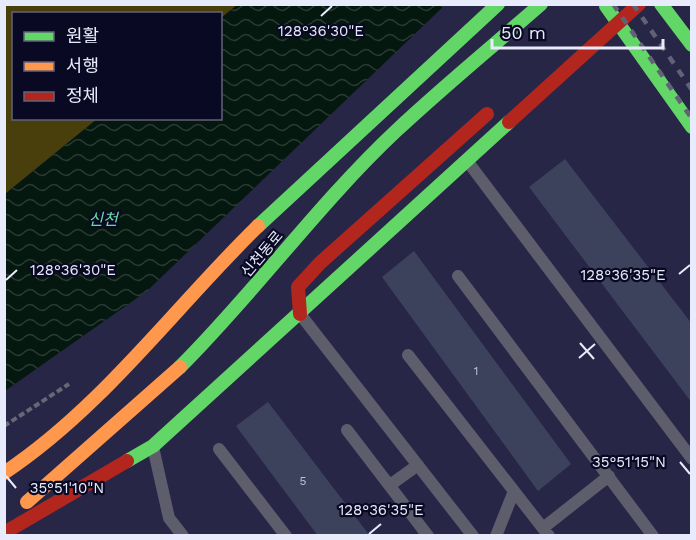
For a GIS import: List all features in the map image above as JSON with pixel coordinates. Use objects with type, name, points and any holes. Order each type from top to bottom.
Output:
[{"type":"main road","name":"신천동로","points":[[4,473],[22,463],[102,394],[204,280],[321,163],[498,4]]},
{"type":"main road","name":"신천동로","points":[[4,520],[75,462],[167,380],[229,318],[328,202],[397,130],[542,4]]},
{"type":"main road","points":[[4,533],[153,446],[468,162],[639,4]]},
{"type":"main road","points":[[661,4],[692,45]]},
{"type":"main road","points":[[603,8],[618,22],[692,127]]},
{"type":"main road","points":[[300,314],[298,287],[320,263],[403,180],[497,105]]},
{"type":"main road","points":[[388,157],[397,130]]},
{"type":"lane","points":[[468,162],[692,459]]},
{"type":"lane","points":[[458,276],[653,536]]},
{"type":"lane","points":[[300,314],[473,536]]},
{"type":"lane","points":[[408,355],[546,532],[609,476]]},
{"type":"lane","points":[[347,430],[428,536]]},
{"type":"lane","points":[[153,446],[169,518],[183,536]]},
{"type":"lane","points":[[219,449],[286,536]]},
{"type":"lane","points":[[390,485],[418,465]]},
{"type":"lane","points":[[496,536],[514,491]]},
{"type":"shaded area","points":[[5,5],[238,5],[222,17],[222,12],[12,12],[12,120],[96,120],[5,194]]},
{"type":"water","name":"신천","points":[[238,4],[445,5],[147,291],[5,391],[5,194],[96,120],[222,120],[222,17]]},
{"type":"building","points":[[565,159],[692,324],[692,403],[529,187]]},
{"type":"building","points":[[414,251],[571,464],[538,491],[382,277]]},
{"type":"building","points":[[268,402],[370,536],[318,536],[236,426]]},
{"type":"railway","points":[[613,4],[692,119]]},
{"type":"railway","points":[[633,4],[692,90]]},
{"type":"traffic: fast","points":[[258,226],[498,4]]},
{"type":"traffic: fast","points":[[180,367],[368,158],[541,4]]},
{"type":"traffic: fast","points":[[661,4],[692,45]]},
{"type":"traffic: fast","points":[[606,6],[692,127]]},
{"type":"traffic: fast","points":[[127,461],[153,446],[509,122]]},
{"type":"traffic: slow","points":[[4,473],[40,447],[106,387],[258,226]]},
{"type":"traffic: slow","points":[[27,502],[180,367]]},
{"type":"traffic: jam","points":[[509,122],[639,4]]},
{"type":"traffic: jam","points":[[300,314],[298,287],[320,263],[487,114]]},
{"type":"traffic: jam","points":[[4,533],[127,461]]}]
